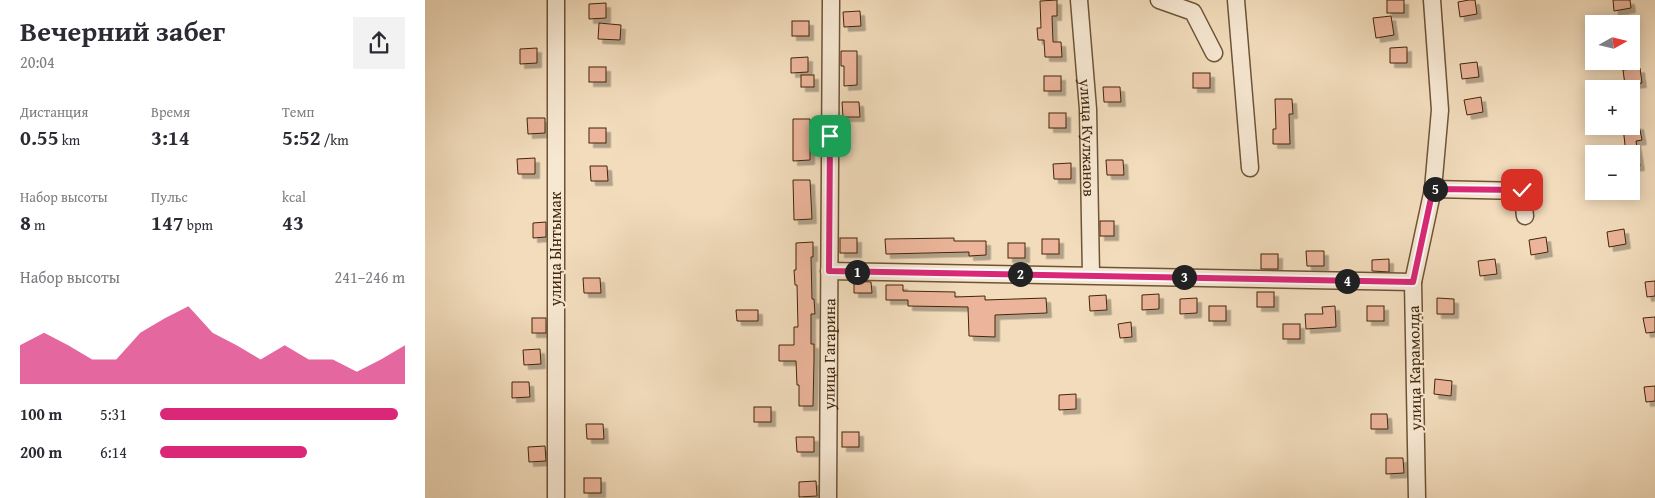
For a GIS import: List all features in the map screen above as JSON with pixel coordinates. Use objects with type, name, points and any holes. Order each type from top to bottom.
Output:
[{"type":"street","name":"улица Ынтымак","points":[[556,0],[556,498]]},
{"type":"street","name":"улица Гагарина","points":[[828,498],[831,0]]},
{"type":"street","name":"улица Кулжанов","points":[[1079,0],[1088,109],[1091,275]]},
{"type":"street","points":[[1159,0],[1193,12],[1214,53]]},
{"type":"street","points":[[1236,0],[1250,168]]},
{"type":"street","name":"улица Карамолда","points":[[1417,498],[1413,282],[1433,189],[1440,110],[1432,0]]},
{"type":"street","points":[[1433,189],[1522,190],[1525,216]]},
{"type":"street","points":[[829,271],[1413,282]]},
{"type":"building","points":[[1057,0],[1057,16],[1052,16],[1053,42],[1061,42],[1062,57],[1045,57],[1044,40],[1038,40],[1037,28],[1041,28],[1040,1]]},
{"type":"building","points":[[1387,0],[1404,0],[1404,13],[1387,13]]},
{"type":"building","points":[[1475,0],[1477,14],[1460,17],[1458,2]]},
{"type":"building","points":[[1613,0],[1630,0],[1631,8],[1614,11]]},
{"type":"building","points":[[606,3],[606,18],[589,19],[589,4]]},
{"type":"building","points":[[860,11],[861,26],[844,27],[843,12]]},
{"type":"building","points":[[1391,16],[1394,35],[1376,38],[1373,18]]},
{"type":"building","points":[[792,21],[809,21],[809,36],[792,36]]},
{"type":"building","points":[[599,23],[621,25],[620,40],[598,39]]},
{"type":"building","points":[[1407,47],[1407,63],[1390,63],[1390,48]]},
{"type":"building","points":[[537,48],[537,63],[520,64],[520,49]]},
{"type":"building","points":[[841,51],[857,51],[857,85],[844,86],[844,66],[841,66]]},
{"type":"building","points":[[808,57],[808,72],[791,73],[791,58]]},
{"type":"building","points":[[1477,62],[1479,77],[1462,79],[1460,64]]},
{"type":"building","points":[[589,67],[606,67],[606,82],[589,82]]},
{"type":"building","points":[[1640,68],[1642,83],[1640,83],[1640,80],[1624,80],[1623,70],[1640,70]]},
{"type":"building","points":[[1193,73],[1210,73],[1210,88],[1193,88]]},
{"type":"building","points":[[801,75],[814,75],[814,87],[801,87]]},
{"type":"building","points":[[1044,76],[1061,76],[1061,91],[1044,91]]},
{"type":"building","points":[[1103,87],[1120,87],[1121,102],[1104,102]]},
{"type":"building","points":[[1481,97],[1483,112],[1467,115],[1464,100]]},
{"type":"building","points":[[1275,99],[1292,99],[1293,114],[1289,114],[1290,144],[1273,144],[1273,129],[1276,129]]},
{"type":"building","points":[[842,102],[859,102],[860,117],[843,117]]},
{"type":"building","points":[[1049,113],[1066,113],[1066,128],[1049,128]]},
{"type":"building","points":[[527,118],[545,118],[545,133],[528,134]]},
{"type":"building","points":[[793,119],[810,119],[810,160],[793,161]]},
{"type":"building","points":[[589,128],[606,128],[606,143],[589,143]]},
{"type":"building","points":[[1640,130],[1642,140],[1636,141],[1637,145],[1625,145],[1624,135],[1640,135]]},
{"type":"building","points":[[535,158],[535,174],[518,174],[517,159]]},
{"type":"building","points":[[1106,160],[1123,160],[1124,175],[1107,175]]},
{"type":"building","points":[[1071,163],[1071,179],[1054,179],[1053,164]]},
{"type":"building","points":[[590,166],[607,166],[608,181],[591,181]]},
{"type":"building","points":[[793,180],[810,180],[812,219],[794,220]]},
{"type":"building","points":[[1100,221],[1114,221],[1114,236],[1100,236]]},
{"type":"building","points":[[546,222],[546,237],[533,238],[533,223]]},
{"type":"building","points":[[1624,229],[1626,244],[1609,247],[1607,232]]},
{"type":"building","points":[[1546,237],[1548,252],[1531,255],[1529,240]]},
{"type":"building","points":[[840,238],[857,238],[857,253],[840,253]]},
{"type":"building","points":[[954,238],[954,241],[986,241],[986,255],[969,256],[969,252],[886,254],[885,239]]},
{"type":"building","points":[[1042,239],[1059,239],[1059,254],[1042,254]]},
{"type":"building","points":[[813,242],[813,257],[811,257],[812,299],[814,299],[815,314],[811,314],[811,344],[814,344],[813,406],[799,406],[796,361],[779,361],[779,345],[794,345],[794,327],[798,327],[797,285],[795,285],[794,270],[796,270],[796,243]]},
{"type":"building","points":[[1008,243],[1025,243],[1025,258],[1008,258]]},
{"type":"building","points":[[1306,251],[1324,251],[1324,266],[1307,266]]},
{"type":"building","points":[[1261,254],[1278,254],[1278,269],[1261,269]]},
{"type":"building","points":[[1389,259],[1389,272],[1372,271],[1372,260]]},
{"type":"building","points":[[1495,259],[1497,274],[1480,276],[1478,261]]},
{"type":"building","points":[[583,278],[600,278],[601,293],[584,293]]},
{"type":"building","points":[[854,281],[871,282],[872,293],[854,293]]},
{"type":"building","points":[[1655,281],[1655,296],[1647,297],[1645,282]]},
{"type":"building","points":[[886,285],[903,285],[903,291],[955,292],[955,297],[985,296],[985,300],[1046,298],[1047,313],[995,315],[995,337],[969,336],[968,307],[908,306],[908,300],[886,300]]},
{"type":"building","points":[[1257,292],[1274,292],[1274,307],[1257,307]]},
{"type":"building","points":[[1159,294],[1159,309],[1142,310],[1142,295]]},
{"type":"building","points":[[1106,295],[1107,310],[1090,311],[1089,296]]},
{"type":"building","points":[[1197,298],[1197,313],[1180,314],[1180,299]]},
{"type":"building","points":[[1437,298],[1454,299],[1454,314],[1437,314]]},
{"type":"building","points":[[1209,306],[1226,306],[1226,321],[1209,321]]},
{"type":"building","points":[[1335,306],[1336,327],[1306,329],[1305,314],[1323,314],[1322,307]]},
{"type":"building","points":[[1367,306],[1384,306],[1384,321],[1367,321]]},
{"type":"building","points":[[736,310],[758,310],[758,321],[737,321]]},
{"type":"building","points":[[1655,317],[1655,332],[1646,333],[1643,318]]},
{"type":"building","points":[[532,318],[546,318],[546,333],[532,333]]},
{"type":"building","points":[[1131,322],[1132,337],[1120,338],[1118,324]]},
{"type":"building","points":[[1283,324],[1300,324],[1300,339],[1283,339]]},
{"type":"building","points":[[540,349],[541,364],[524,365],[523,350]]},
{"type":"building","points":[[1435,379],[1452,381],[1451,396],[1434,394]]},
{"type":"building","points":[[512,382],[529,382],[530,397],[512,398]]},
{"type":"building","points":[[1655,386],[1655,401],[1646,402],[1644,387]]},
{"type":"building","points":[[1076,394],[1076,409],[1059,410],[1059,395]]},
{"type":"building","points":[[754,407],[771,407],[771,422],[754,422]]},
{"type":"building","points":[[1371,414],[1387,414],[1388,429],[1371,429]]},
{"type":"building","points":[[586,424],[603,424],[604,439],[587,439]]},
{"type":"building","points":[[842,432],[859,432],[859,447],[842,447]]},
{"type":"building","points":[[796,437],[814,437],[814,452],[797,452]]},
{"type":"building","points":[[545,446],[546,461],[529,462],[528,447]]},
{"type":"building","points":[[1386,458],[1403,458],[1404,473],[1386,474]]},
{"type":"building","points":[[584,478],[601,478],[601,493],[584,493]]},
{"type":"building","points":[[816,481],[817,496],[799,497],[799,482]]},
{"type":"route","points":[[830,136],[829,271],[1413,282],[1433,189],[1522,190]]}]
